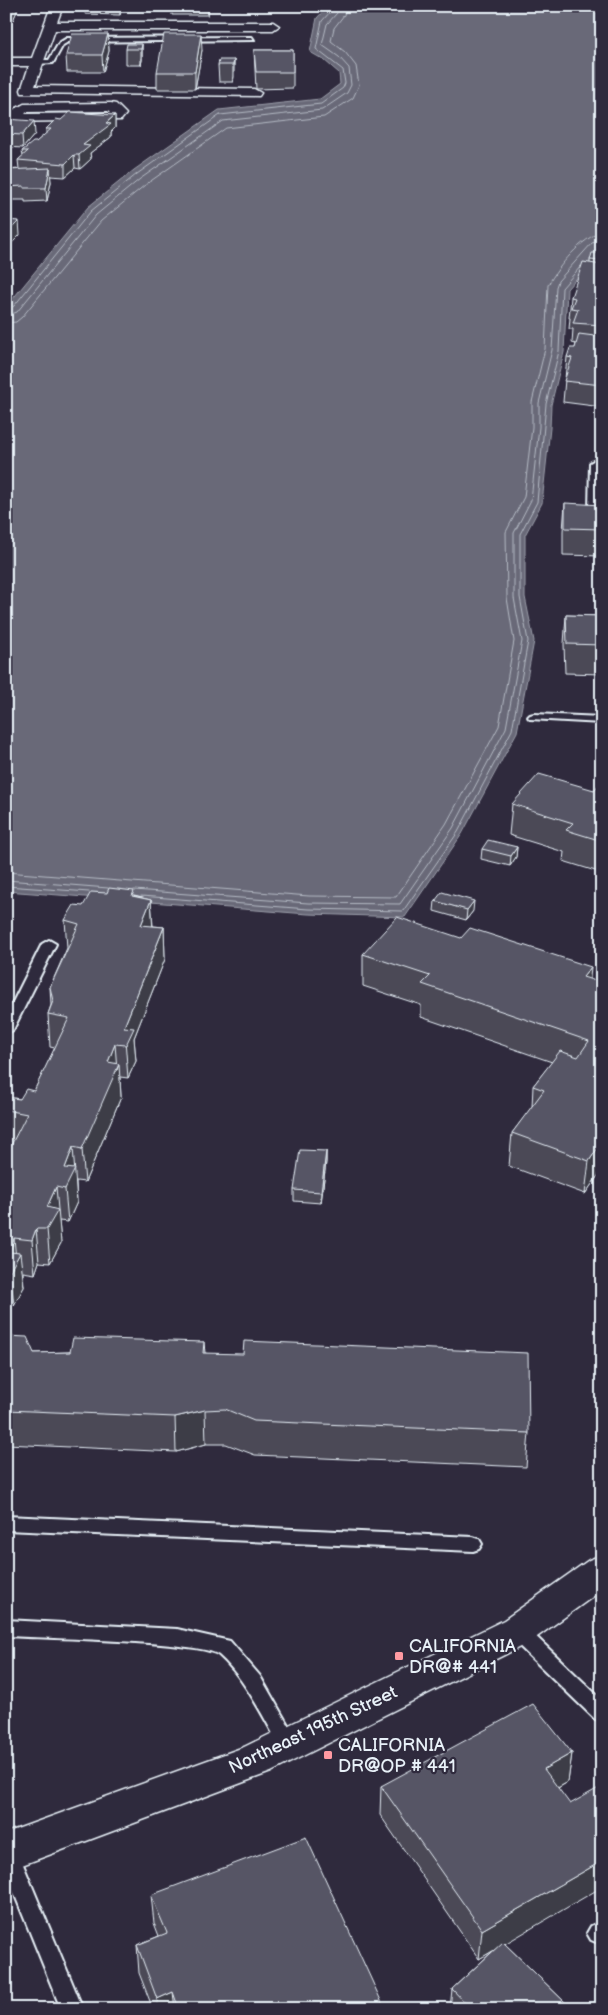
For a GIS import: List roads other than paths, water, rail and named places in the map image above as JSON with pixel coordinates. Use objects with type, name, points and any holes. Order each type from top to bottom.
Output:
[{"type":"street","points":[[57,6],[27,90],[34,92],[254,93]]},
{"type":"street","points":[[51,26],[273,26]]},
{"type":"street","points":[[6,62],[36,62]]},
{"type":"street","points":[[111,107],[119,114],[116,117],[9,118],[24,108],[111,107]]},
{"type":"street","name":"Northeast 195th Street","points":[[7,1851],[257,1760],[517,1631],[602,1570]]},
{"type":"lane","points":[[36,62],[51,62],[61,44],[67,40],[252,39]]},
{"type":"lane","points":[[594,511],[595,462],[602,463]]},
{"type":"lane","points":[[534,716],[602,720]]},
{"type":"lane","points":[[6,1030],[49,944]]},
{"type":"lane","points":[[6,1523],[474,1544]]},
{"type":"lane","points":[[6,1628],[177,1637],[223,1647],[253,1682],[289,1744]]},
{"type":"lane","points":[[517,1631],[602,1713]]},
{"type":"lane","points":[[7,1851],[72,2009]]},
{"type":"water","points":[[328,6],[602,6],[602,247],[567,289],[564,352],[551,405],[542,503],[525,535],[525,597],[534,641],[517,732],[462,834],[405,917],[308,914],[6,891],[6,307],[88,207],[134,170],[219,110],[320,99],[340,84],[339,73],[324,60],[310,52],[317,18]]},
{"type":"place","name":"CALIFORNIA DR@# 441","points":[[399,1656]]},
{"type":"place","name":"CALIFORNIA DR@OP # 441","points":[[328,1755]]}]
